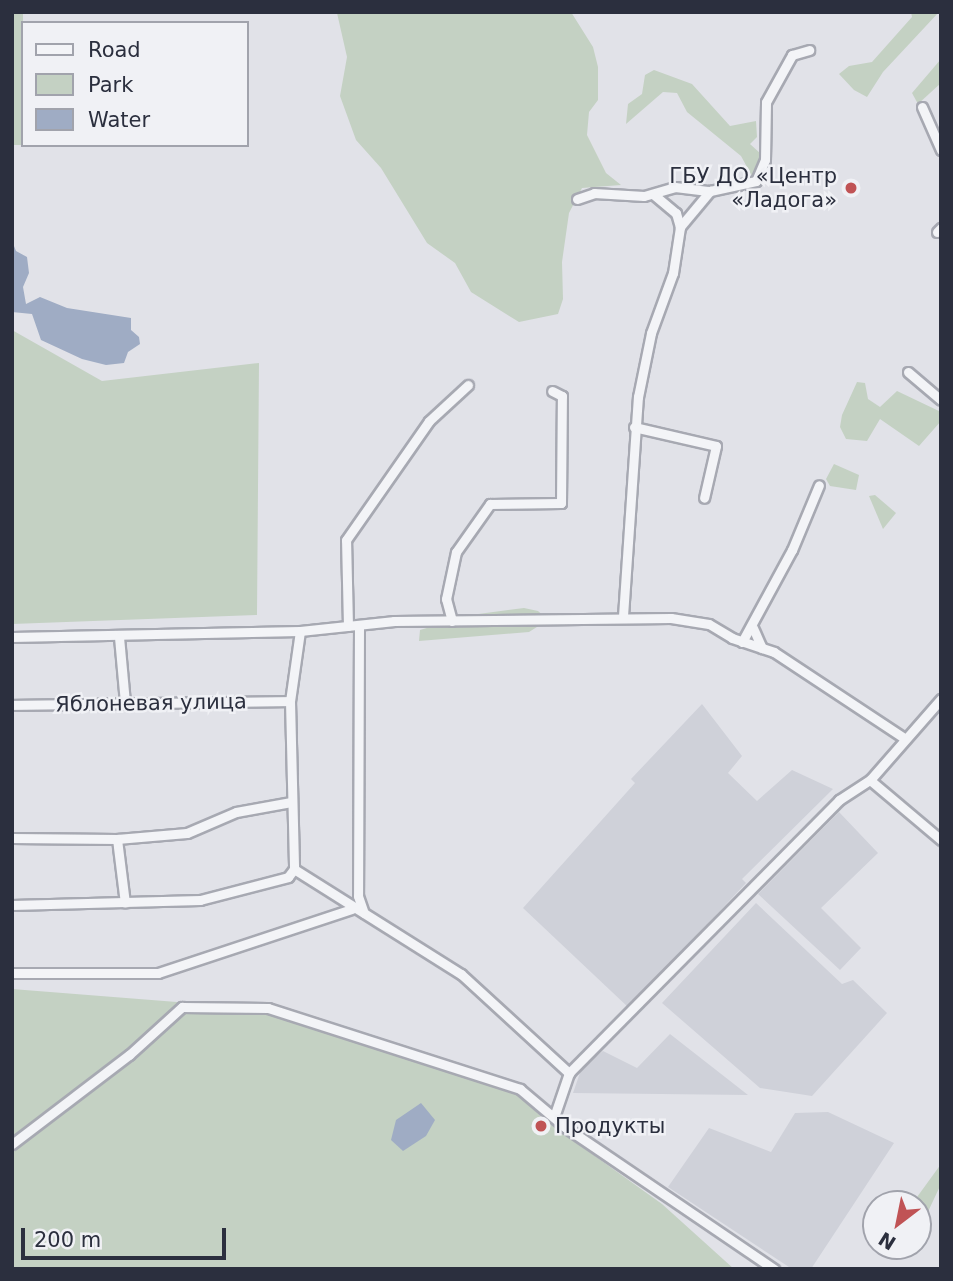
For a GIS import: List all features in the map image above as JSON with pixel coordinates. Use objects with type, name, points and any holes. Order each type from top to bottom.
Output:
[{"type":"street","points":[[577,199],[594,193],[653,194],[675,187],[710,191],[761,176],[766,102],[792,55],[809,50]]},
{"type":"street","points":[[922,107],[941,150]]},
{"type":"street","points":[[680,227],[710,191]]},
{"type":"street","points":[[623,616],[634,427],[651,333],[673,273],[680,227],[676,213],[653,194]]},
{"type":"street","points":[[908,372],[941,400]]},
{"type":"street","points":[[348,626],[346,540],[429,421],[468,385]]},
{"type":"street","points":[[452,621],[446,599],[456,552],[490,504],[561,503],[562,396],[552,391]]},
{"type":"street","points":[[634,427],[716,446],[704,498]]},
{"type":"street","points":[[742,642],[753,628],[819,485]]},
{"type":"street","points":[[12,637],[300,631],[452,621],[623,616],[697,621],[742,642],[762,648],[904,738]]},
{"type":"street","points":[[359,626],[358,896],[364,913]]},
{"type":"street","points":[[753,628],[762,648]]},
{"type":"street","points":[[12,905],[200,900],[288,877],[294,869],[290,701],[300,631]]},
{"type":"street","points":[[118,636],[125,703]]},
{"type":"street","points":[[554,1117],[569,1073],[839,800],[870,780],[904,738],[941,699]]},
{"type":"street","name":"Яблоневая улица","points":[[12,705],[290,701]]},
{"type":"street","points":[[870,780],[941,840]]},
{"type":"street","points":[[12,838],[117,839],[187,833],[236,812],[291,802]]},
{"type":"street","points":[[117,839],[125,903]]},
{"type":"street","points":[[294,869],[352,909],[364,913],[461,974],[569,1073]]},
{"type":"street","points":[[12,973],[158,973],[352,909]]},
{"type":"street","points":[[12,1144],[120,1063],[182,1007],[268,1008],[347,1030],[520,1089],[554,1117],[774,1269]]},
{"type":"shaded area","points":[[702,704],[742,756],[728,773],[757,801],[792,770],[833,789],[742,879],[746,883],[629,1008],[523,908],[635,783],[631,779]]},
{"type":"shaded area","points":[[839,812],[878,853],[821,908],[861,948],[840,970],[758,894]]},
{"type":"shaded area","points":[[756,903],[842,984],[853,980],[887,1013],[812,1096],[760,1088],[662,1003]]},
{"type":"shaded area","points":[[670,1034],[748,1095],[573,1093],[582,1067],[603,1051],[637,1068]]},
{"type":"shaded area","points":[[828,1112],[894,1143],[811,1269],[792,1269],[668,1187],[709,1128],[771,1152],[795,1113]]},
{"type":"green space","points":[[12,12],[23,12],[21,145],[12,145]]},
{"type":"green space","points":[[571,12],[593,47],[598,67],[598,100],[589,112],[587,135],[606,173],[621,185],[582,188],[569,213],[562,262],[563,299],[558,314],[519,322],[471,292],[455,263],[427,243],[381,168],[356,140],[340,96],[347,57],[337,13]]},
{"type":"green space","points":[[911,12],[939,12],[883,72],[867,97],[854,90],[839,74],[849,66],[872,62],[912,17]]},
{"type":"green space","points":[[941,59],[941,83],[918,104],[912,93]]},
{"type":"green space","points":[[654,70],[692,84],[730,126],[756,121],[757,137],[750,144],[761,154],[753,178],[741,156],[687,112],[677,93],[663,92],[626,124],[628,104],[642,94],[645,75]]},
{"type":"green space","points":[[12,330],[102,381],[259,363],[257,615],[12,624]]},
{"type":"green space","points":[[857,382],[865,383],[868,399],[880,407],[897,391],[941,412],[941,421],[919,446],[880,419],[867,441],[846,439],[840,427],[842,415]]},
{"type":"green space","points":[[834,464],[859,475],[856,490],[830,486],[826,479]]},
{"type":"green space","points":[[875,495],[896,513],[883,529],[869,496]]},
{"type":"green space","points":[[524,608],[538,611],[548,620],[529,632],[419,641],[420,630],[471,615]]},
{"type":"green space","points":[[12,989],[267,1009],[517,1094],[546,1121],[662,1204],[734,1269],[12,1269]]},
{"type":"green space","points":[[941,1164],[941,1184],[932,1203],[932,1190],[922,1190]]},
{"type":"water","points":[[12,241],[16,251],[27,257],[29,273],[23,287],[26,304],[40,297],[67,308],[131,318],[131,330],[139,337],[140,344],[128,352],[124,363],[106,365],[82,359],[41,340],[32,314],[12,312]]},
{"type":"water","points":[[421,1103],[435,1120],[426,1136],[403,1151],[391,1140],[396,1120]]},
{"type":"place","name":"ГБУ ДО «Центр «Ладога»","points":[[851,188]]},
{"type":"place","name":"Продукты","points":[[541,1126]]}]
